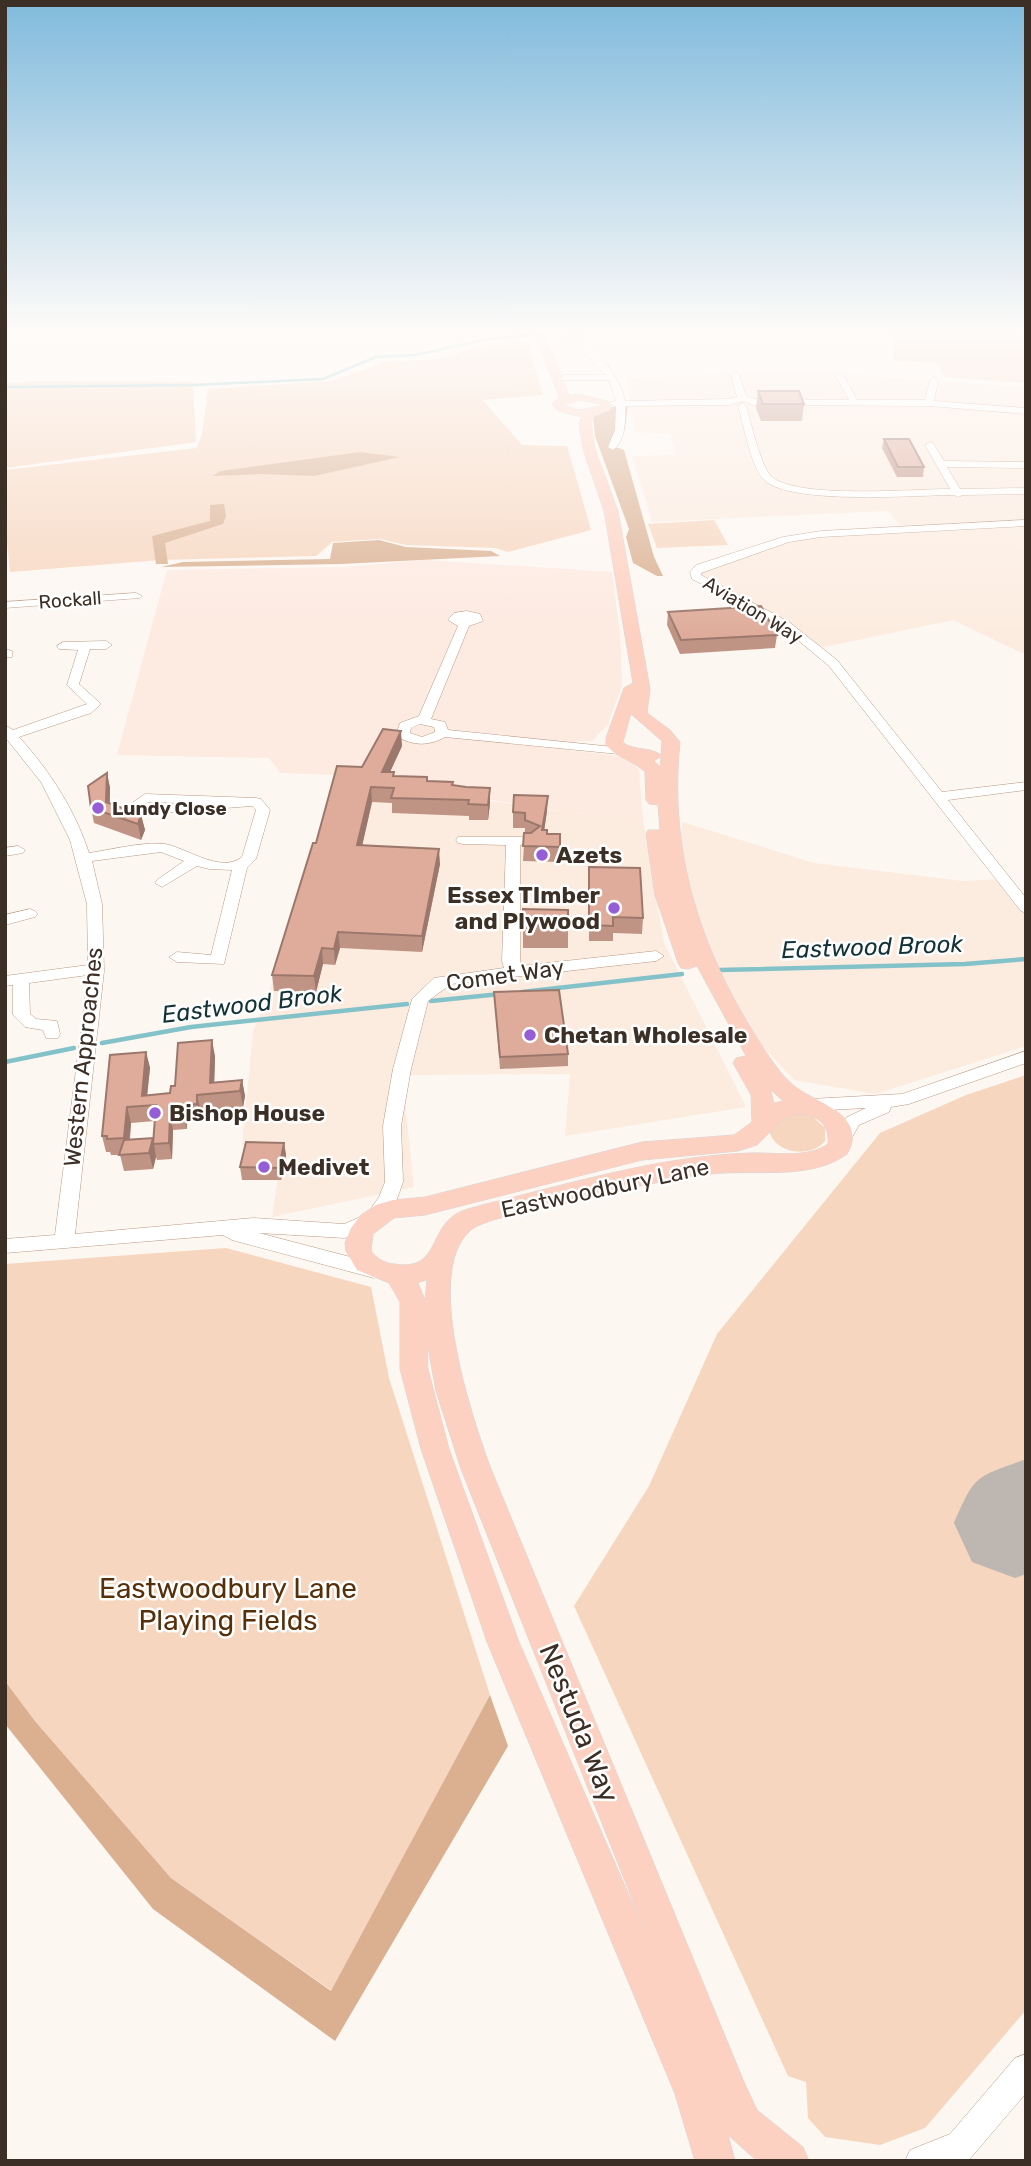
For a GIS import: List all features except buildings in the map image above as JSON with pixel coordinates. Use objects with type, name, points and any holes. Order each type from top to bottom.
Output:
[{"type":"main road","points":[[582,432],[582,438],[589,449],[611,511],[634,657],[642,690],[639,714],[665,738],[668,833],[682,898],[696,943],[711,978],[763,1066],[784,1091],[833,1119],[841,1141]]},
{"type":"main road","points":[[623,745],[632,690],[634,657]]},
{"type":"main road","points":[[623,745],[634,727],[665,738]]},
{"type":"main road","points":[[623,745],[655,755],[665,738]]},
{"type":"main road","points":[[623,745],[654,771],[656,845],[665,895],[676,932],[705,999],[758,1087],[764,1106],[763,1123],[767,1139],[782,1152],[814,1160]]},
{"type":"main road","name":"Eastwoodbury Lane","points":[[372,1219],[394,1208],[414,1207],[642,1152],[736,1143],[751,1136],[771,1114],[785,1108],[810,1105]]},
{"type":"main road","name":"Eastwoodbury Lane","points":[[388,1273],[423,1271],[445,1249],[457,1226],[472,1217],[663,1171],[716,1164],[814,1160],[833,1153],[841,1141]]},
{"type":"main road","points":[[414,1207],[437,1217],[445,1225],[445,1249]]},
{"type":"main road","points":[[372,1219],[360,1234],[359,1248],[365,1262],[388,1273]]},
{"type":"main road","name":"Nestuda Way","points":[[445,1249],[437,1291],[439,1336],[450,1399],[476,1469],[730,2096],[743,2124],[789,2161]]},
{"type":"main road","name":"Nestuda Way","points":[[388,1273],[406,1285],[413,1302],[414,1369],[435,1449],[503,1642],[695,2094],[715,2161]]},
{"type":"street","points":[[613,447],[620,432]]},
{"type":"street","points":[[751,432],[762,471],[774,483],[793,490],[819,493],[958,494],[1026,491]]},
{"type":"street","points":[[930,446],[958,494]]},
{"type":"street","points":[[941,464],[1026,465]]},
{"type":"street","name":"Aviation Way","points":[[1026,523],[797,538],[700,567],[695,572],[696,577],[785,624],[833,663],[1026,908]]},
{"type":"street","name":"Rockall","points":[[5,605],[136,596]]},
{"type":"street","points":[[425,720],[464,624]]},
{"type":"street","points":[[63,646],[106,645]]},
{"type":"street","points":[[8,732],[94,706],[93,700],[74,685],[85,646]]},
{"type":"street","points":[[442,733],[440,724],[425,720],[405,726],[403,734],[410,739],[422,741],[434,739],[442,733],[562,746],[623,745]]},
{"type":"street","name":"Western Approaches","points":[[8,732],[40,769],[66,811],[85,858],[96,915],[96,970],[64,1242]]},
{"type":"street","points":[[938,797],[1026,786]]},
{"type":"street","points":[[177,957],[218,961],[240,866],[249,859],[263,810],[256,802],[145,797],[136,805],[146,810],[256,802]]},
{"type":"street","points":[[463,840],[530,842]]},
{"type":"street","points":[[513,841],[510,961],[514,972]]},
{"type":"street","points":[[85,858],[162,848],[209,865],[240,866]]},
{"type":"street","points":[[162,883],[195,860]]},
{"type":"street","points":[[5,920],[30,914]]},
{"type":"street","name":"Comet Way","points":[[372,1219],[388,1199],[394,1182],[392,1126],[402,1069],[419,1003],[434,986],[450,979],[656,956]]},
{"type":"street","points":[[52,1034],[51,1026],[32,1023],[22,1017],[13,980],[96,970]]},
{"type":"street","name":"Eastwoodbury Lane","points":[[841,1141],[853,1122],[903,1100],[1026,1058]]},
{"type":"street","name":"Eastwoodbury Lane","points":[[810,1105],[903,1100]]},
{"type":"street","points":[[394,1182],[406,1202],[414,1207]]},
{"type":"street","name":"Eastwoodbury Lane","points":[[5,1246],[253,1225],[345,1231],[372,1219]]},
{"type":"street","name":"Eastwoodbury Lane","points":[[180,1232],[231,1233],[253,1237],[388,1273]]},
{"type":"street","points":[[920,2161],[953,2153],[1026,2069]]},
{"type":"shaded area","points":[[595,432],[617,432],[610,445],[624,450],[654,557],[663,576],[657,576],[633,563],[626,537],[629,529]]},
{"type":"shaded area","points":[[636,432],[1026,432],[1026,520],[902,527],[887,511],[652,522],[632,456],[676,455],[670,434]]},
{"type":"shaded area","points":[[360,452],[400,457],[314,476],[212,476],[221,471]]},
{"type":"shaded area","points":[[224,504],[226,516],[223,524],[165,543],[168,564],[156,564],[152,536],[210,521],[210,505]]},
{"type":"shaded area","points":[[1026,523],[1026,655],[953,620],[815,649],[785,624],[696,577],[700,567],[787,539],[821,534]]},
{"type":"shaded area","points":[[379,540],[406,547],[491,551],[500,556],[341,564],[161,567],[183,562],[330,559],[333,543]]},
{"type":"shaded area","points":[[425,560],[612,572],[620,635],[622,685],[608,724],[592,741],[575,741],[562,746],[567,750],[619,756],[634,763],[639,771],[643,820],[574,813],[336,775],[280,773],[269,758],[117,755],[167,570],[344,567]]},
{"type":"shaded area","points":[[336,779],[574,813],[643,820],[664,943],[746,1107],[565,1136],[570,1074],[409,1075],[404,1092],[414,1187],[272,1217],[283,1145],[242,1146],[253,1031],[266,1002]]},
{"type":"shaded area","points":[[683,822],[814,863],[963,881],[1003,879],[1026,908],[1026,1046],[876,1094],[794,1080],[749,1032],[709,958],[677,845]]},
{"type":"shaded area","points":[[5,1681],[35,1721],[171,1878],[331,1991],[490,1695],[508,1746],[335,2041],[153,1909],[5,1724]]},
{"type":"green space","points":[[5,432],[196,432],[196,442],[5,468]]},
{"type":"green space","points":[[511,432],[522,445],[567,446],[591,530],[508,552],[495,548],[406,545],[380,539],[332,542],[316,556],[160,560],[10,572],[5,524],[5,470],[197,448],[202,434]]},
{"type":"green space","points":[[714,520],[728,545],[657,548],[648,524]]},
{"type":"green space","points":[[1026,1075],[1026,1468],[985,1503],[1026,1539],[1026,2010],[925,2128],[880,2145],[825,2137],[808,2118],[806,2082],[788,2076],[574,1606],[649,1486],[717,1334],[880,1133],[966,1095]]},
{"type":"green space","points":[[796,1112],[813,1117],[825,1128],[825,1141],[818,1147],[800,1152],[791,1151],[775,1142],[769,1125]]},
{"type":"green space","name":"Eastwoodbury Lane Playing Fields","points":[[226,1248],[371,1287],[389,1378],[490,1695],[332,1991],[171,1878],[35,1721],[5,1681],[5,1264]]},
{"type":"waterway","name":"Eastwood Brook","points":[[719,970],[965,964],[1026,959]]},
{"type":"waterway","name":"Eastwood Brook","points":[[522,992],[682,974]]},
{"type":"waterway","name":"Eastwood Brook","points":[[431,1001],[500,994]]},
{"type":"waterway","name":"Eastwood Brook","points":[[102,1043],[191,1027],[407,1004]]},
{"type":"waterway","name":"Eastwood Brook","points":[[5,1062],[74,1048]]},
{"type":"runway","points":[[1015,1523],[1026,1514]]},
{"type":"place","name":"Lundy Close","points":[[98,808]]},
{"type":"place","name":"Azets","points":[[542,855]]},
{"type":"place","name":"Essex TImber and Plywood","points":[[614,908]]},
{"type":"place","name":"Chetan Wholesale","points":[[530,1035]]},
{"type":"place","name":"Bishop House","points":[[155,1113]]},
{"type":"place","name":"Medivet","points":[[264,1167]]}]
